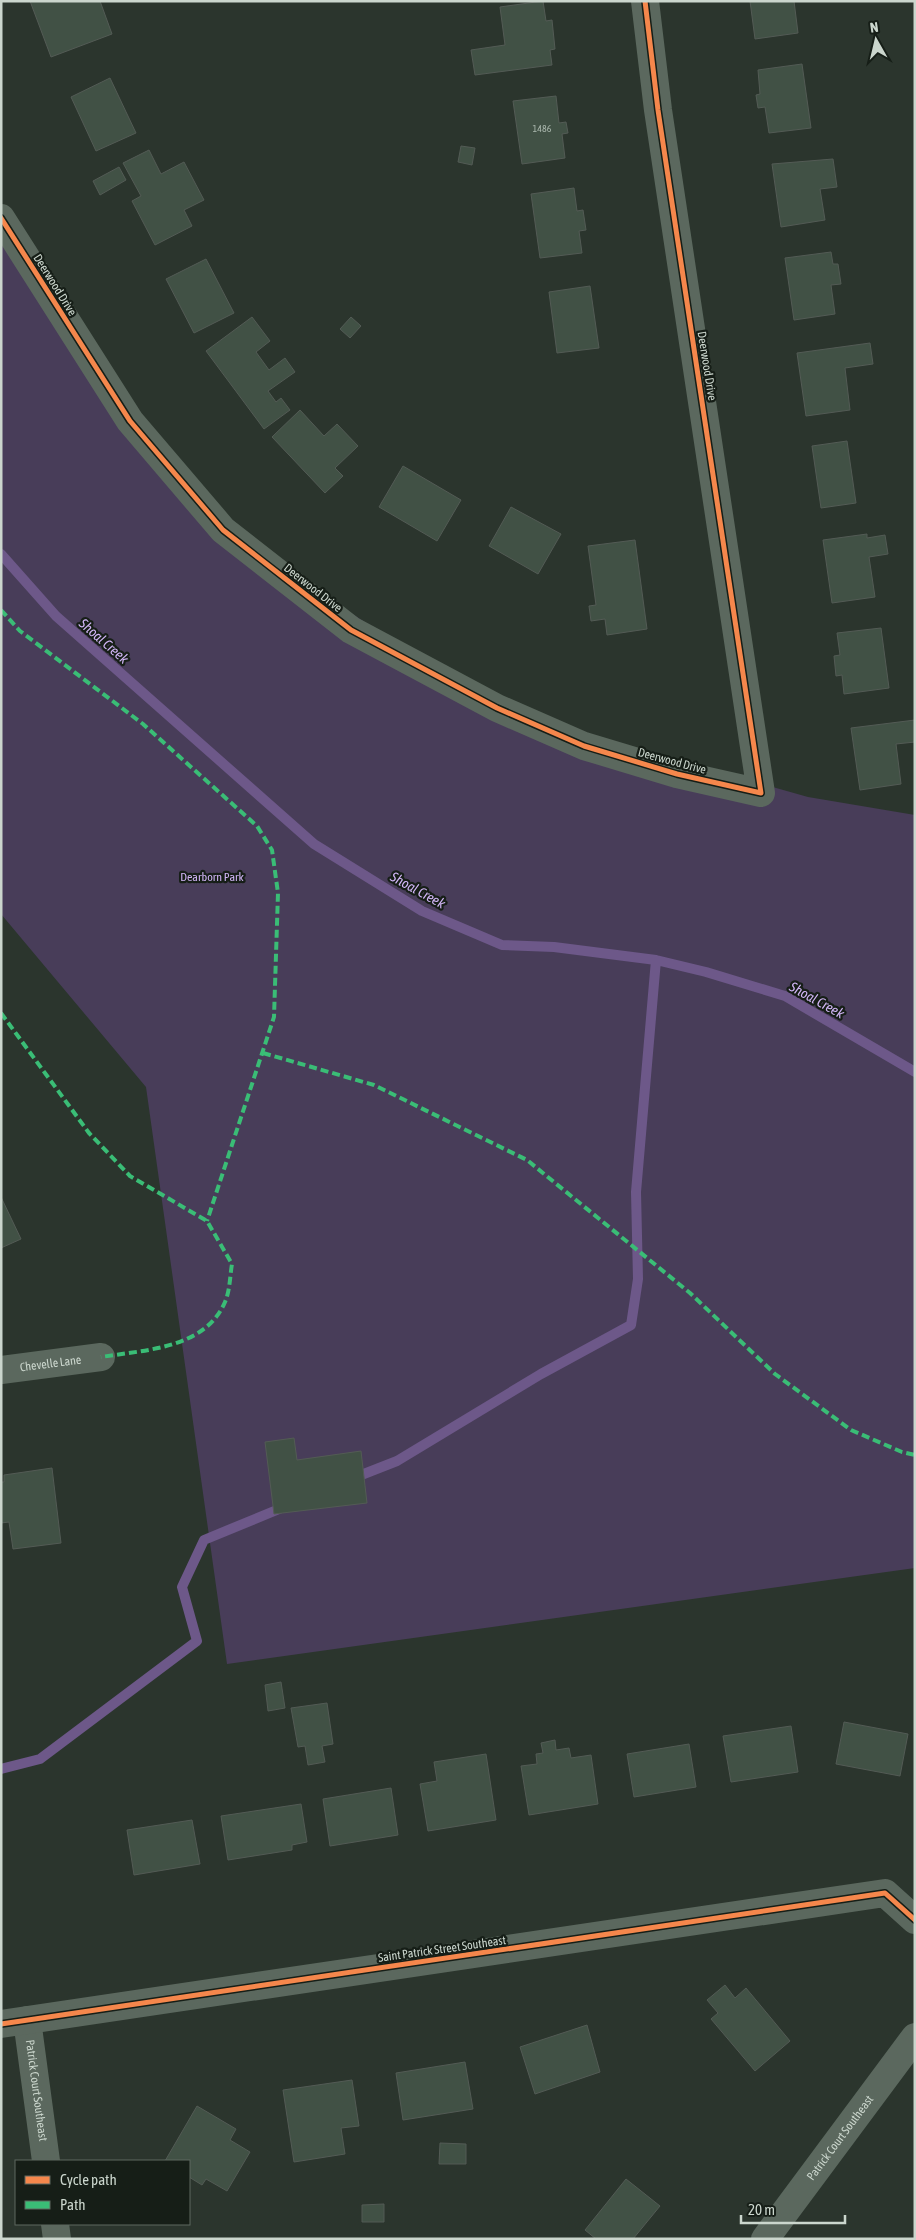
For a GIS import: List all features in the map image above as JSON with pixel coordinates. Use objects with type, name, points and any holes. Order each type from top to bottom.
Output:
[{"type":"street","name":"Deerwood Drive","points":[[1,218],[136,429],[223,530],[351,630],[497,708],[584,746],[677,774],[761,793],[658,110],[645,1]]},
{"type":"street","name":"Chevelle Lane","points":[[1,1370],[101,1357]]},
{"type":"street","name":"Saint Patrick Street Southeast","points":[[14,2022],[885,1894],[915,1920]]},
{"type":"street","name":"Patrick Court Southeast","points":[[14,2022],[46,2160]]},
{"type":"street","name":"Patrick Court Southeast","points":[[764,2239],[915,2037]]},
{"type":"street","points":[[55,2225],[57,2239]]},
{"type":"green space","name":"Dearborn Park","points":[[1,218],[211,522],[500,710],[808,797],[915,815],[915,1568],[227,1664],[146,1087],[1,914]]},
{"type":"building","points":[[30,1],[100,1],[112,34],[51,57]]},
{"type":"building","points":[[543,1],[546,21],[552,20],[555,49],[550,50],[552,65],[475,75],[471,50],[505,45],[500,7]]},
{"type":"building","points":[[750,1],[794,1],[798,33],[755,39]]},
{"type":"building","points":[[802,64],[811,128],[769,133],[765,107],[758,108],[756,95],[760,94],[758,70]]},
{"type":"building","points":[[110,78],[136,133],[96,151],[71,97]]},
{"type":"building","points":[[556,96],[559,123],[566,122],[568,133],[562,134],[565,158],[522,164],[513,101]]},
{"type":"building","points":[[461,146],[475,148],[472,165],[458,162]]},
{"type":"building","points":[[149,150],[161,174],[184,162],[204,200],[184,210],[192,226],[155,245],[132,201],[141,196],[123,163]]},
{"type":"building","points":[[833,159],[837,187],[820,189],[825,220],[781,227],[772,164]]},
{"type":"building","points":[[119,167],[126,180],[100,195],[93,181]]},
{"type":"building","points":[[574,188],[577,211],[583,210],[586,230],[579,231],[582,253],[540,258],[531,194]]},
{"type":"building","points":[[831,252],[833,264],[838,264],[841,284],[831,285],[835,314],[794,320],[785,258]]},
{"type":"building","points":[[206,259],[234,313],[194,333],[166,279]]},
{"type":"building","points":[[590,286],[599,348],[557,353],[549,292]]},
{"type":"building","points":[[252,317],[270,341],[256,352],[269,370],[285,358],[295,372],[268,391],[276,402],[281,398],[290,410],[264,429],[206,351]]},
{"type":"building","points":[[351,317],[361,326],[350,338],[340,329]]},
{"type":"building","points":[[870,343],[873,364],[845,368],[850,410],[806,416],[797,353]]},
{"type":"building","points":[[300,410],[324,436],[337,424],[358,446],[335,468],[343,476],[325,493],[272,437]]},
{"type":"building","points":[[847,441],[856,503],[821,508],[812,446]]},
{"type":"building","points":[[403,466],[461,500],[437,541],[379,507]]},
{"type":"building","points":[[511,507],[561,534],[538,574],[489,546]]},
{"type":"building","points":[[867,534],[867,538],[885,535],[888,554],[869,557],[875,597],[832,603],[823,540]]},
{"type":"building","points":[[635,540],[647,629],[607,635],[605,619],[591,621],[589,606],[596,605],[588,546]]},
{"type":"building","points":[[881,628],[889,688],[844,694],[842,675],[836,676],[834,656],[840,655],[837,633]]},
{"type":"building","points":[[915,720],[915,742],[896,744],[901,784],[860,790],[851,728]]},
{"type":"building","points":[[1,1197],[21,1239],[1,1248]]},
{"type":"building","points":[[294,1438],[297,1460],[361,1451],[367,1503],[274,1514],[265,1442]]},
{"type":"building","points":[[52,1468],[61,1543],[13,1549],[9,1522],[1,1523],[1,1482],[4,1482],[4,1475]]},
{"type":"building","points":[[281,1682],[285,1708],[268,1711],[265,1685]]},
{"type":"building","points":[[327,1703],[333,1744],[322,1746],[325,1762],[308,1765],[305,1746],[298,1747],[291,1708]]},
{"type":"building","points":[[844,1722],[908,1734],[900,1776],[836,1764]]},
{"type":"building","points":[[791,1726],[798,1772],[731,1782],[723,1736]]},
{"type":"building","points":[[555,1740],[556,1750],[569,1748],[571,1758],[591,1755],[598,1804],[529,1815],[521,1766],[537,1764],[536,1754],[543,1753],[541,1743]]},
{"type":"building","points":[[689,1744],[696,1787],[634,1797],[627,1754]]},
{"type":"building","points":[[486,1754],[496,1820],[428,1831],[420,1784],[437,1781],[434,1762]]},
{"type":"building","points":[[391,1788],[398,1835],[330,1846],[323,1799]]},
{"type":"building","points":[[301,1804],[307,1842],[292,1845],[292,1850],[228,1860],[221,1816]]},
{"type":"building","points":[[192,1820],[200,1864],[134,1875],[127,1830]]},
{"type":"building","points":[[725,1985],[735,1998],[746,1988],[790,2041],[755,2071],[711,2019],[718,2013],[707,2000]]},
{"type":"building","points":[[587,2025],[600,2072],[535,2094],[520,2047]]},
{"type":"building","points":[[465,2062],[473,2109],[403,2120],[396,2073]]},
{"type":"building","points":[[352,2080],[359,2126],[341,2128],[345,2154],[294,2162],[283,2090]]},
{"type":"building","points":[[197,2106],[236,2129],[230,2140],[250,2152],[227,2191],[206,2179],[202,2185],[190,2178],[190,2160],[166,2160]]},
{"type":"building","points":[[440,2143],[466,2144],[466,2164],[439,2164]]},
{"type":"building","points":[[626,2179],[660,2206],[633,2239],[596,2239],[585,2230]]},
{"type":"building","points":[[384,2204],[384,2222],[362,2222],[362,2205]]},
{"type":"waterway","name":"Shoal Creek","points":[[1,554],[56,616],[314,844],[422,911],[502,945],[554,947],[656,960],[706,972],[785,996],[915,1072]]},
{"type":"waterway","points":[[351,1479],[397,1461],[541,1374],[631,1325],[638,1279],[636,1192],[656,960]]},
{"type":"waterway","points":[[1,1769],[40,1759],[197,1641],[182,1587],[204,1540],[284,1507]]},
{"type":"marked path","points":[[1,610],[20,631],[143,724],[257,826],[272,850],[278,893],[274,1017],[207,1221]]},
{"type":"marked path","points":[[1,1013],[89,1133],[130,1176],[207,1221],[232,1264],[227,1298],[216,1318],[203,1329],[172,1345],[101,1357]]},
{"type":"marked path","points":[[263,1053],[374,1085],[527,1160],[690,1293],[775,1374],[851,1430],[902,1452],[915,1455]]},
{"type":"cycle path","points":[[1,218],[130,421],[223,530],[351,630],[497,708],[584,746],[677,774],[761,793],[658,110],[645,1]]},
{"type":"cycle path","points":[[1,2024],[885,1893],[915,1920]]}]
